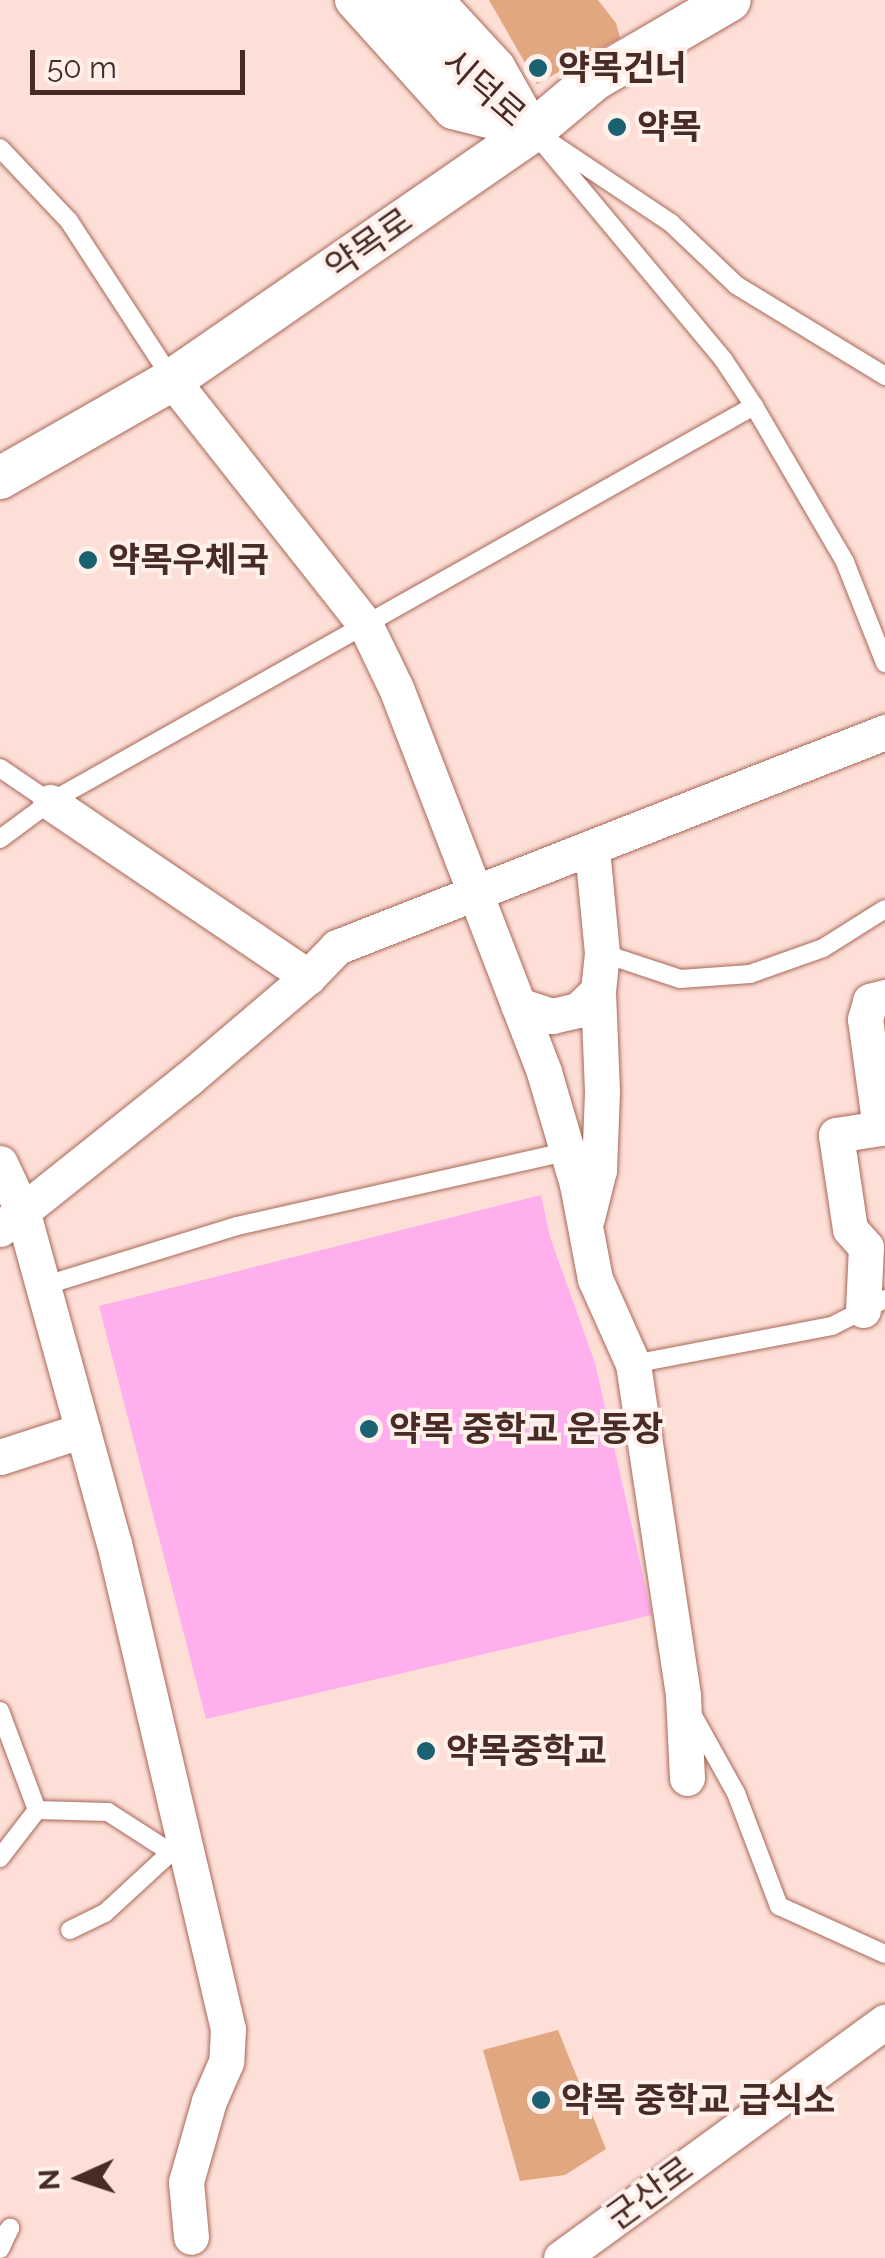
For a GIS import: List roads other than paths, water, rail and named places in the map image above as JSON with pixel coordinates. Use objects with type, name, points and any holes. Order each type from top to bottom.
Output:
[{"type":"street","points":[[352,0],[452,112],[533,131]]},
{"type":"street","name":"시덕로","points":[[395,0],[468,85],[533,131]]},
{"type":"street","points":[[436,0],[497,66],[533,131]]},
{"type":"street","name":"약목로","points":[[0,478],[172,380],[533,131],[594,80],[730,0]]},
{"type":"street","points":[[172,380],[365,624],[396,688],[544,1072],[577,1184],[595,1279],[633,1364],[683,1696],[687,1778]]},
{"type":"street","points":[[11,1219],[163,1100],[308,977],[337,947],[828,758],[885,732]]},
{"type":"street","points":[[50,802],[308,977]]},
{"type":"street","points":[[584,1229],[600,1170],[598,991],[602,952],[592,849]]},
{"type":"street","points":[[518,1005],[552,1016],[578,1010],[598,991]]},
{"type":"street","points":[[874,1304],[866,1247],[850,1229],[836,1134],[880,1128],[865,1019],[870,1001],[885,998]]},
{"type":"street","points":[[0,1164],[11,1219],[40,1286],[83,1430],[139,1646],[179,1858],[228,2029],[226,2062],[209,2101],[186,2182],[190,2251]]},
{"type":"street","points":[[0,1457],[83,1430]]},
{"type":"street","name":"군산로","points":[[561,2258],[885,2022]]},
{"type":"lane","points":[[533,131],[671,222],[736,285],[885,376]]},
{"type":"lane","points":[[533,131],[723,358],[845,562],[885,663]]},
{"type":"lane","points":[[0,148],[69,221],[172,380]]},
{"type":"lane","points":[[0,839],[50,802],[754,406]]},
{"type":"lane","points":[[0,768],[50,802]]},
{"type":"lane","points":[[602,952],[680,979],[750,974],[823,948],[885,909]]},
{"type":"lane","points":[[40,1286],[236,1226],[565,1152]]},
{"type":"lane","points":[[633,1364],[832,1326],[874,1304]]},
{"type":"lane","points":[[683,1696],[736,1793],[779,1906],[885,1954]]},
{"type":"lane","points":[[0,1711],[38,1810]]},
{"type":"lane","points":[[38,1810],[108,1812],[179,1858],[105,1912],[70,1930]]},
{"type":"lane","points":[[0,1858],[38,1810]]},
{"type":"lane","points":[[0,2240],[10,2228],[0,2250]]},
{"type":"place","name":"약목건너","points":[[538,68]]},
{"type":"place","name":"약목","points":[[617,127]]},
{"type":"place","name":"약목우체국","points":[[88,560]]},
{"type":"place","name":"약목 중학교 운동장","points":[[369,1429]]},
{"type":"place","name":"약목중학교","points":[[426,1751]]},
{"type":"place","name":"약목 중학교 급식소","points":[[541,2100]]}]
